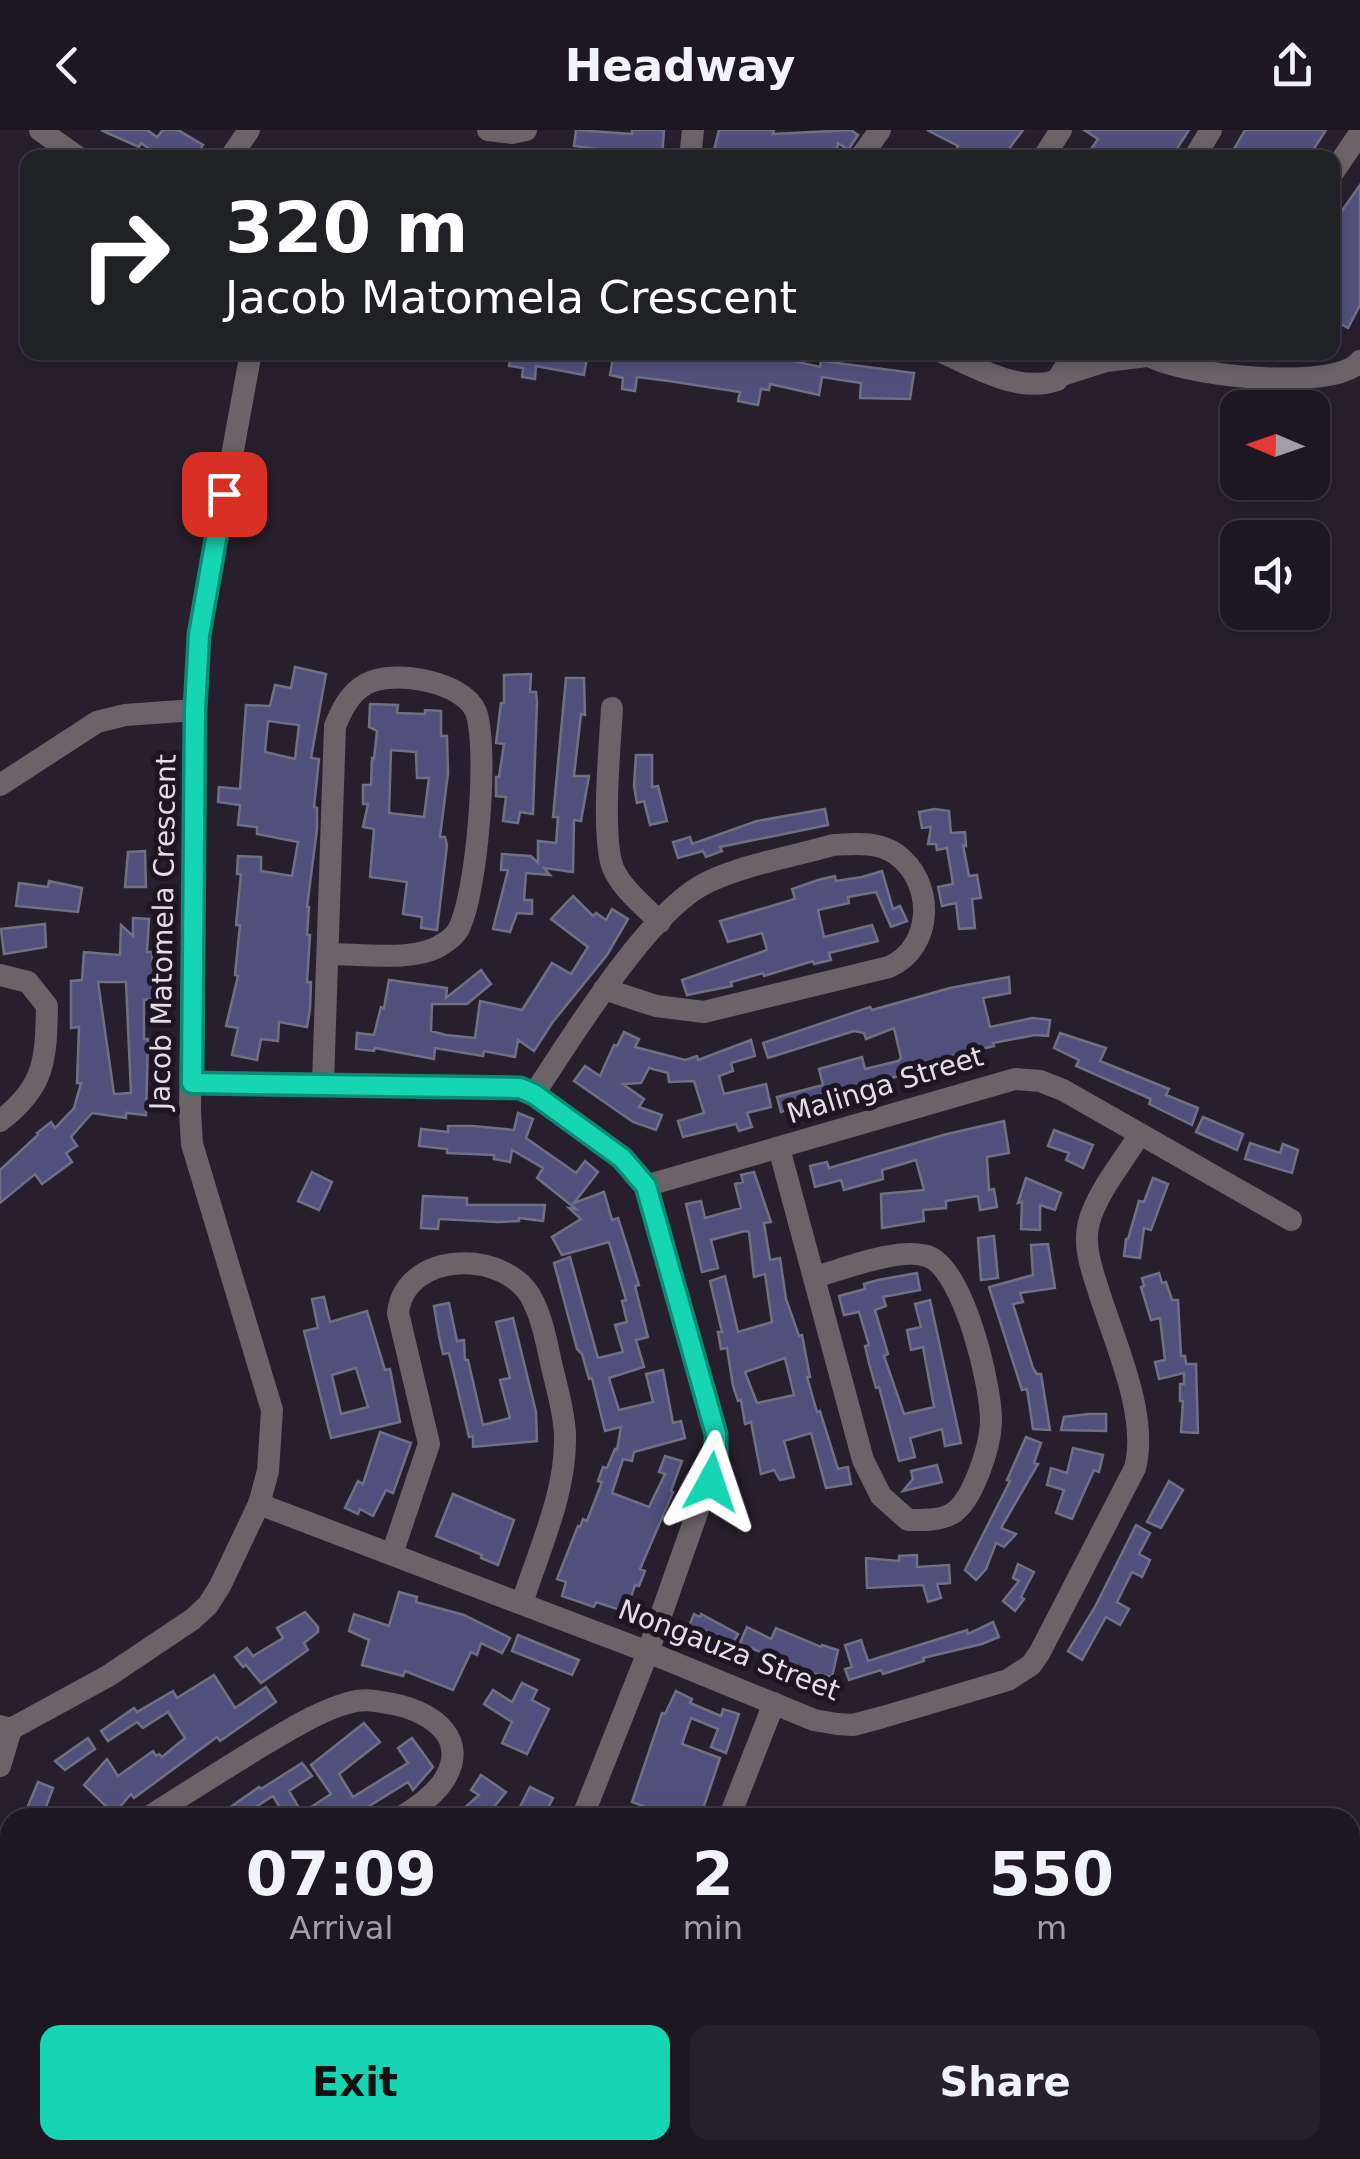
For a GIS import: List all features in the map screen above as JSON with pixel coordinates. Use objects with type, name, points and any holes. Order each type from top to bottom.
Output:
[{"type":"street","points":[[40,130],[68,150]]},
{"type":"street","points":[[488,130],[526,130]]},
{"type":"street","points":[[1340,162],[1360,133]]},
{"type":"street","name":"Jacob Matomela Crescent","points":[[6,1728],[124,1666],[170,1637],[200,1612],[220,1586],[260,1504],[268,1471],[272,1410],[192,1144],[195,710],[204,601],[249,360]]},
{"type":"street","points":[[961,360],[1009,380],[1042,384],[1057,380],[1070,360]]},
{"type":"street","points":[[1062,375],[1112,360]]},
{"type":"street","points":[[1160,360],[1180,368],[1209,362],[1312,378],[1347,372],[1360,361]]},
{"type":"street","points":[[324,1083],[335,726],[342,708],[370,681],[416,679],[442,685],[468,701],[476,712],[480,748],[477,846],[460,925],[444,944],[419,953],[329,954]]},
{"type":"street","points":[[612,708],[608,775],[611,863],[629,892],[660,922]]},
{"type":"street","name":"Jacob Matomela Crescent","points":[[0,785],[97,722],[125,715],[195,710]]},
{"type":"street","points":[[534,1094],[604,989],[660,922],[684,898],[709,881],[833,845],[879,846],[910,869],[924,910],[918,946],[904,960],[828,984],[704,1012],[656,1006],[604,989]]},
{"type":"street","points":[[0,975],[28,982],[38,992],[46,1006],[46,1031],[42,1072],[35,1087],[0,1122]]},
{"type":"street","name":"Malinga Street","points":[[646,1186],[1015,1079],[1040,1081],[1063,1090],[1291,1220]]},
{"type":"street","points":[[192,1083],[503,1088],[534,1094],[622,1158],[646,1186],[716,1434],[716,1459],[648,1652],[586,1808]]},
{"type":"street","name":"Nongauza Street","points":[[260,1504],[648,1652],[814,1720],[854,1725],[1008,1680],[1032,1665],[1135,1468],[1139,1453],[1136,1414],[1092,1271],[1087,1236],[1092,1214],[1139,1135]]},
{"type":"street","points":[[778,1148],[863,1460],[881,1496],[908,1520],[934,1520],[952,1514],[986,1456],[991,1426],[987,1385],[965,1309],[951,1278],[933,1258],[909,1254],[814,1276]]},
{"type":"street","points":[[392,1554],[429,1444],[398,1313],[400,1300],[407,1284],[446,1265],[502,1270],[517,1278],[534,1301],[563,1412],[565,1435],[560,1486],[522,1603]]},
{"type":"street","points":[[163,1808],[284,1733],[334,1708],[367,1699],[421,1712],[441,1724],[449,1736],[452,1752],[443,1782],[415,1808]]},
{"type":"street","points":[[734,1808],[774,1703]]},
{"type":"street","points":[[0,1766],[6,1728]]},
{"type":"building","points":[[101,130],[147,130],[157,137],[163,130],[178,130],[203,145],[200,150],[151,150],[141,143],[139,147]]},
{"type":"building","points":[[576,130],[632,134],[632,130],[664,130],[663,150],[574,146]]},
{"type":"building","points":[[719,130],[774,130],[773,134],[851,130],[858,135],[848,150],[838,143],[837,150],[714,150]]},
{"type":"building","points":[[927,130],[1023,130],[1008,150],[956,150],[958,146]]},
{"type":"building","points":[[1084,130],[1189,130],[1176,150],[1090,150],[1098,139]]},
{"type":"building","points":[[1245,130],[1326,130],[1313,150],[1234,150]]},
{"type":"building","points":[[1360,185],[1360,305],[1348,328],[1340,324],[1340,214]]},
{"type":"building","points":[[506,360],[587,360],[584,375],[536,366],[535,379],[522,377],[523,368],[509,366],[510,361]]},
{"type":"building","points":[[613,360],[789,360],[820,367],[821,361],[914,373],[910,399],[860,398],[861,383],[822,377],[819,395],[770,384],[769,390],[761,389],[758,405],[738,401],[740,392],[637,377],[635,391],[622,389],[623,378],[610,375]]},
{"type":"building","points":[[295,667],[326,674],[311,758],[319,759],[314,807],[317,829],[307,907],[310,1009],[307,1027],[279,1022],[278,1041],[261,1039],[257,1060],[232,1055],[238,1028],[226,1026],[238,976],[238,856],[261,857],[261,871],[292,876],[298,842],[257,834],[257,827],[238,825],[240,805],[218,802],[219,787],[240,789],[246,705],[270,706],[275,685],[291,688]],"holes":[[[268,721],[299,725],[295,759],[265,752]]]},
{"type":"building","points":[[531,674],[530,692],[536,692],[537,702],[533,814],[520,812],[518,823],[503,821],[506,797],[496,796],[496,777],[504,744],[496,743],[504,703],[504,675]]},
{"type":"building","points":[[566,678],[584,678],[585,715],[581,714],[574,776],[589,776],[581,821],[574,820],[573,872],[544,868],[550,875],[526,873],[524,900],[532,900],[532,914],[517,913],[510,932],[493,929],[508,870],[501,870],[502,854],[531,856],[538,863],[538,841],[556,843],[558,817],[553,817]]},
{"type":"building","points":[[370,704],[398,705],[397,713],[441,711],[441,736],[447,736],[448,773],[440,837],[445,837],[447,845],[437,930],[421,928],[422,917],[403,914],[407,882],[370,877],[374,829],[363,827],[368,804],[363,804],[363,785],[371,785],[377,731],[369,727]],"holes":[[[391,750],[416,752],[417,778],[429,778],[424,817],[389,813]]]},
{"type":"building","points":[[636,755],[652,755],[652,787],[658,786],[667,821],[650,825],[644,801],[637,803]]},
{"type":"building","points":[[825,809],[828,825],[720,847],[722,851],[706,857],[703,851],[678,858],[673,842],[690,837],[692,844],[757,821]]},
{"type":"building","points":[[949,811],[951,833],[965,832],[966,846],[963,845],[969,876],[977,875],[981,898],[972,899],[975,928],[959,929],[956,903],[942,906],[938,887],[953,884],[947,848],[937,850],[936,844],[928,844],[931,827],[922,828],[919,812]]},
{"type":"building","points":[[145,851],[146,887],[125,887],[128,852]]},
{"type":"building","points":[[882,871],[893,909],[900,906],[907,921],[891,927],[876,892],[848,897],[849,903],[818,910],[824,937],[872,925],[878,941],[829,953],[831,960],[814,964],[813,961],[764,976],[763,973],[731,982],[732,986],[687,995],[682,980],[767,950],[762,933],[728,942],[720,921],[795,899],[792,889],[818,880],[835,876],[836,881]]},
{"type":"building","points":[[49,881],[82,888],[78,912],[16,906],[19,883],[48,887]]},
{"type":"building","points":[[573,896],[593,916],[596,913],[606,920],[612,909],[628,919],[607,955],[534,1051],[518,1040],[515,1057],[435,1048],[434,1059],[375,1048],[356,1049],[357,1033],[374,1035],[389,980],[447,988],[446,998],[481,970],[491,984],[467,1004],[432,1004],[431,1031],[446,1035],[475,1038],[480,1001],[522,1010],[552,963],[571,974],[588,947],[551,919]]},
{"type":"building","points":[[133,918],[149,919],[147,952],[152,952],[155,999],[144,1000],[144,1039],[148,1039],[146,1115],[126,1113],[126,1118],[92,1113],[71,1137],[77,1146],[66,1153],[72,1162],[42,1184],[35,1174],[0,1203],[0,1170],[37,1133],[51,1122],[55,1128],[74,1108],[81,1083],[77,1083],[79,1027],[71,1028],[71,981],[82,980],[84,952],[120,955],[121,925],[133,936]],"holes":[[[98,982],[126,982],[131,1093],[114,1094]]]},
{"type":"building","points":[[45,924],[46,947],[4,954],[1,929]]},
{"type":"building","points":[[1009,977],[1010,993],[983,998],[990,1027],[1032,1018],[1050,1020],[1048,1036],[993,1043],[994,1046],[916,1064],[918,1070],[781,1112],[777,1097],[823,1085],[819,1069],[862,1057],[865,1069],[898,1061],[901,1058],[894,1028],[866,1039],[864,1033],[854,1031],[768,1058],[763,1043],[870,1007],[872,1010],[950,988]]},
{"type":"building","points":[[624,1032],[639,1039],[635,1047],[685,1060],[697,1056],[698,1060],[751,1040],[755,1056],[731,1063],[733,1071],[719,1076],[724,1094],[766,1084],[771,1107],[747,1113],[752,1127],[739,1131],[736,1124],[683,1137],[678,1121],[704,1113],[694,1081],[669,1082],[668,1073],[649,1068],[641,1083],[623,1084],[644,1099],[639,1107],[662,1115],[656,1130],[633,1122],[574,1081],[585,1066],[600,1076]]},
{"type":"building","points":[[1060,1033],[1106,1048],[1100,1061],[1169,1089],[1166,1095],[1198,1108],[1192,1125],[1149,1104],[1151,1099],[1076,1066],[1079,1060],[1054,1048]]},
{"type":"building","points":[[518,1113],[533,1119],[526,1138],[576,1173],[585,1161],[598,1172],[574,1203],[604,1192],[612,1220],[618,1218],[639,1285],[635,1286],[648,1337],[636,1340],[644,1367],[609,1378],[619,1410],[653,1402],[646,1374],[663,1370],[673,1423],[681,1421],[685,1438],[634,1452],[632,1461],[623,1459],[612,1493],[649,1507],[665,1474],[659,1472],[665,1456],[682,1461],[640,1569],[645,1571],[639,1586],[635,1585],[626,1612],[562,1596],[566,1582],[557,1579],[578,1526],[583,1519],[587,1521],[602,1482],[598,1481],[603,1467],[607,1468],[617,1450],[621,1427],[605,1431],[554,1263],[570,1257],[598,1358],[623,1352],[615,1325],[627,1322],[622,1301],[626,1300],[609,1242],[562,1255],[552,1237],[581,1219],[569,1208],[576,1209],[537,1178],[543,1168],[512,1150],[510,1162],[494,1159],[494,1155],[447,1153],[447,1149],[419,1146],[421,1129],[448,1132],[448,1126],[473,1126],[514,1130]]},
{"type":"building","points":[[1203,1117],[1243,1134],[1237,1150],[1196,1132]]},
{"type":"building","points":[[1004,1121],[1009,1153],[987,1157],[989,1190],[994,1189],[997,1207],[980,1210],[978,1196],[946,1201],[946,1208],[923,1210],[924,1221],[882,1228],[881,1194],[924,1190],[916,1160],[882,1170],[883,1179],[844,1190],[841,1180],[815,1187],[810,1166],[827,1162],[829,1168]]},
{"type":"building","points":[[1054,1130],[1093,1145],[1083,1168],[1066,1160],[1069,1153],[1048,1146]]},
{"type":"building","points":[[1250,1143],[1280,1153],[1283,1144],[1298,1150],[1292,1173],[1245,1159]]},
{"type":"building","points":[[312,1172],[332,1182],[319,1210],[298,1201]]},
{"type":"building","points":[[754,1172],[771,1222],[764,1223],[770,1260],[780,1258],[786,1299],[799,1336],[802,1335],[807,1377],[817,1412],[820,1411],[838,1469],[848,1467],[851,1484],[826,1488],[811,1433],[784,1441],[794,1477],[780,1480],[774,1470],[761,1474],[751,1422],[745,1424],[727,1348],[721,1349],[718,1332],[722,1332],[710,1281],[725,1276],[738,1332],[772,1322],[765,1274],[754,1277],[749,1232],[745,1231],[711,1240],[718,1268],[702,1272],[686,1204],[701,1201],[705,1218],[741,1208],[735,1184],[743,1182],[741,1175]],"holes":[[[785,1358],[794,1395],[757,1403],[745,1372]]]},
{"type":"building","points":[[1026,1178],[1061,1193],[1055,1210],[1040,1205],[1040,1230],[1021,1229],[1022,1202],[1018,1203]]},
{"type":"building","points":[[1153,1178],[1168,1184],[1151,1230],[1144,1228],[1140,1258],[1124,1256],[1139,1201],[1144,1202]]},
{"type":"building","points":[[423,1196],[467,1198],[467,1205],[545,1205],[543,1221],[439,1219],[438,1229],[421,1228]]},
{"type":"building","points":[[994,1236],[998,1278],[981,1280],[978,1238]]},
{"type":"building","points":[[1048,1244],[1055,1288],[1020,1293],[1023,1302],[1013,1304],[1033,1368],[1041,1374],[1050,1430],[1033,1429],[1027,1389],[1022,1390],[989,1287],[1033,1275],[1031,1245]]},
{"type":"building","points":[[917,1273],[920,1290],[883,1297],[886,1306],[875,1310],[888,1354],[884,1356],[904,1414],[934,1407],[923,1347],[911,1350],[907,1330],[921,1327],[915,1304],[930,1300],[961,1443],[945,1446],[942,1429],[910,1438],[915,1457],[899,1461],[869,1363],[865,1346],[869,1345],[859,1312],[844,1315],[839,1296],[865,1289],[864,1284]]},
{"type":"building","points":[[1159,1273],[1172,1300],[1178,1300],[1181,1356],[1185,1356],[1186,1364],[1196,1364],[1198,1433],[1181,1432],[1180,1384],[1184,1384],[1184,1373],[1159,1379],[1155,1362],[1165,1360],[1160,1318],[1151,1320],[1141,1287],[1142,1278]]},
{"type":"building","points":[[324,1297],[330,1322],[367,1311],[385,1370],[390,1369],[400,1422],[331,1438],[304,1331],[318,1328],[312,1299]],"holes":[[[356,1368],[368,1407],[341,1414],[332,1375]]]},
{"type":"building","points":[[449,1303],[457,1341],[464,1340],[465,1360],[483,1425],[510,1418],[500,1380],[510,1378],[496,1322],[513,1318],[536,1412],[537,1441],[473,1447],[449,1353],[443,1354],[434,1306]]},
{"type":"building","points":[[1106,1414],[1106,1431],[1061,1430],[1064,1417]]},
{"type":"building","points":[[380,1432],[411,1443],[393,1493],[386,1490],[373,1516],[360,1509],[358,1514],[345,1508],[358,1481],[363,1484]]},
{"type":"building","points":[[1026,1437],[1041,1443],[1034,1463],[1038,1464],[1001,1528],[1016,1534],[1004,1547],[996,1543],[986,1569],[976,1580],[965,1570],[1010,1481],[1007,1480]]},
{"type":"building","points":[[1073,1448],[1103,1455],[1099,1472],[1094,1470],[1072,1519],[1056,1513],[1064,1490],[1047,1485],[1051,1468],[1067,1473]]},
{"type":"building","points":[[937,1465],[942,1482],[903,1491],[913,1479],[911,1471]]},
{"type":"building","points":[[1169,1481],[1183,1490],[1161,1528],[1147,1522]]},
{"type":"building","points":[[453,1494],[514,1520],[498,1565],[436,1536]]},
{"type":"building","points":[[1136,1525],[1150,1533],[1139,1554],[1150,1560],[1142,1577],[1132,1572],[1117,1602],[1129,1609],[1120,1625],[1106,1617],[1082,1660],[1068,1651]]},
{"type":"building","points":[[917,1555],[917,1567],[949,1565],[950,1583],[937,1584],[941,1598],[928,1602],[923,1585],[867,1588],[866,1558],[899,1561],[899,1556]]},
{"type":"building","points":[[1018,1564],[1034,1572],[1015,1611],[1003,1601],[1019,1581],[1013,1578]]},
{"type":"building","points":[[399,1592],[417,1597],[416,1602],[464,1615],[510,1638],[502,1653],[481,1643],[477,1655],[471,1652],[453,1690],[405,1671],[403,1676],[362,1665],[369,1640],[349,1631],[354,1614],[389,1626]]},
{"type":"building","points":[[305,1612],[318,1627],[318,1632],[304,1643],[308,1650],[261,1683],[235,1657],[247,1648],[253,1656],[283,1638],[277,1628]]},
{"type":"building","points":[[694,1614],[738,1634],[730,1648],[704,1634],[703,1638],[687,1631]]},
{"type":"building","points":[[993,1622],[999,1637],[982,1644],[923,1658],[924,1661],[883,1674],[881,1670],[849,1680],[845,1669],[852,1667],[845,1645],[861,1640],[868,1661],[967,1630],[968,1634]]},
{"type":"building","points":[[747,1627],[771,1639],[776,1628],[838,1650],[832,1677],[803,1671],[740,1643]]},
{"type":"building","points":[[518,1635],[579,1660],[572,1675],[512,1651]]},
{"type":"building","points":[[214,1675],[235,1708],[266,1687],[276,1702],[220,1741],[217,1737],[134,1798],[131,1794],[119,1808],[108,1808],[84,1785],[107,1759],[118,1776],[153,1751],[162,1757],[185,1738],[168,1712],[143,1728],[137,1722],[108,1741],[101,1731],[134,1708],[137,1712],[173,1691],[177,1698]]},
{"type":"building","points":[[522,1683],[537,1690],[532,1700],[549,1709],[527,1754],[502,1743],[512,1722],[484,1704],[493,1690],[512,1702]]},
{"type":"building","points":[[676,1691],[692,1699],[690,1703],[721,1716],[723,1709],[739,1714],[726,1753],[711,1747],[718,1729],[691,1718],[682,1744],[720,1758],[703,1808],[648,1808],[632,1802],[662,1713],[665,1714]]},
{"type":"building","points":[[364,1723],[380,1742],[339,1774],[353,1797],[408,1763],[398,1748],[412,1738],[433,1767],[413,1790],[408,1782],[366,1808],[310,1808],[331,1794],[311,1765]]},
{"type":"building","points":[[88,1738],[95,1749],[65,1770],[55,1761]]},
{"type":"building","points":[[302,1763],[312,1776],[289,1791],[299,1808],[280,1808],[273,1796],[254,1808],[229,1808]]},
{"type":"building","points":[[481,1775],[506,1792],[493,1808],[464,1808],[479,1795],[471,1790]]},
{"type":"building","points":[[38,1782],[53,1788],[46,1808],[27,1808]]},
{"type":"building","points":[[530,1787],[553,1798],[548,1808],[520,1808]]},
{"type":"route","points":[[224,494],[199,635],[192,1083],[520,1088],[622,1158],[646,1186],[716,1434],[711,1482]]}]
